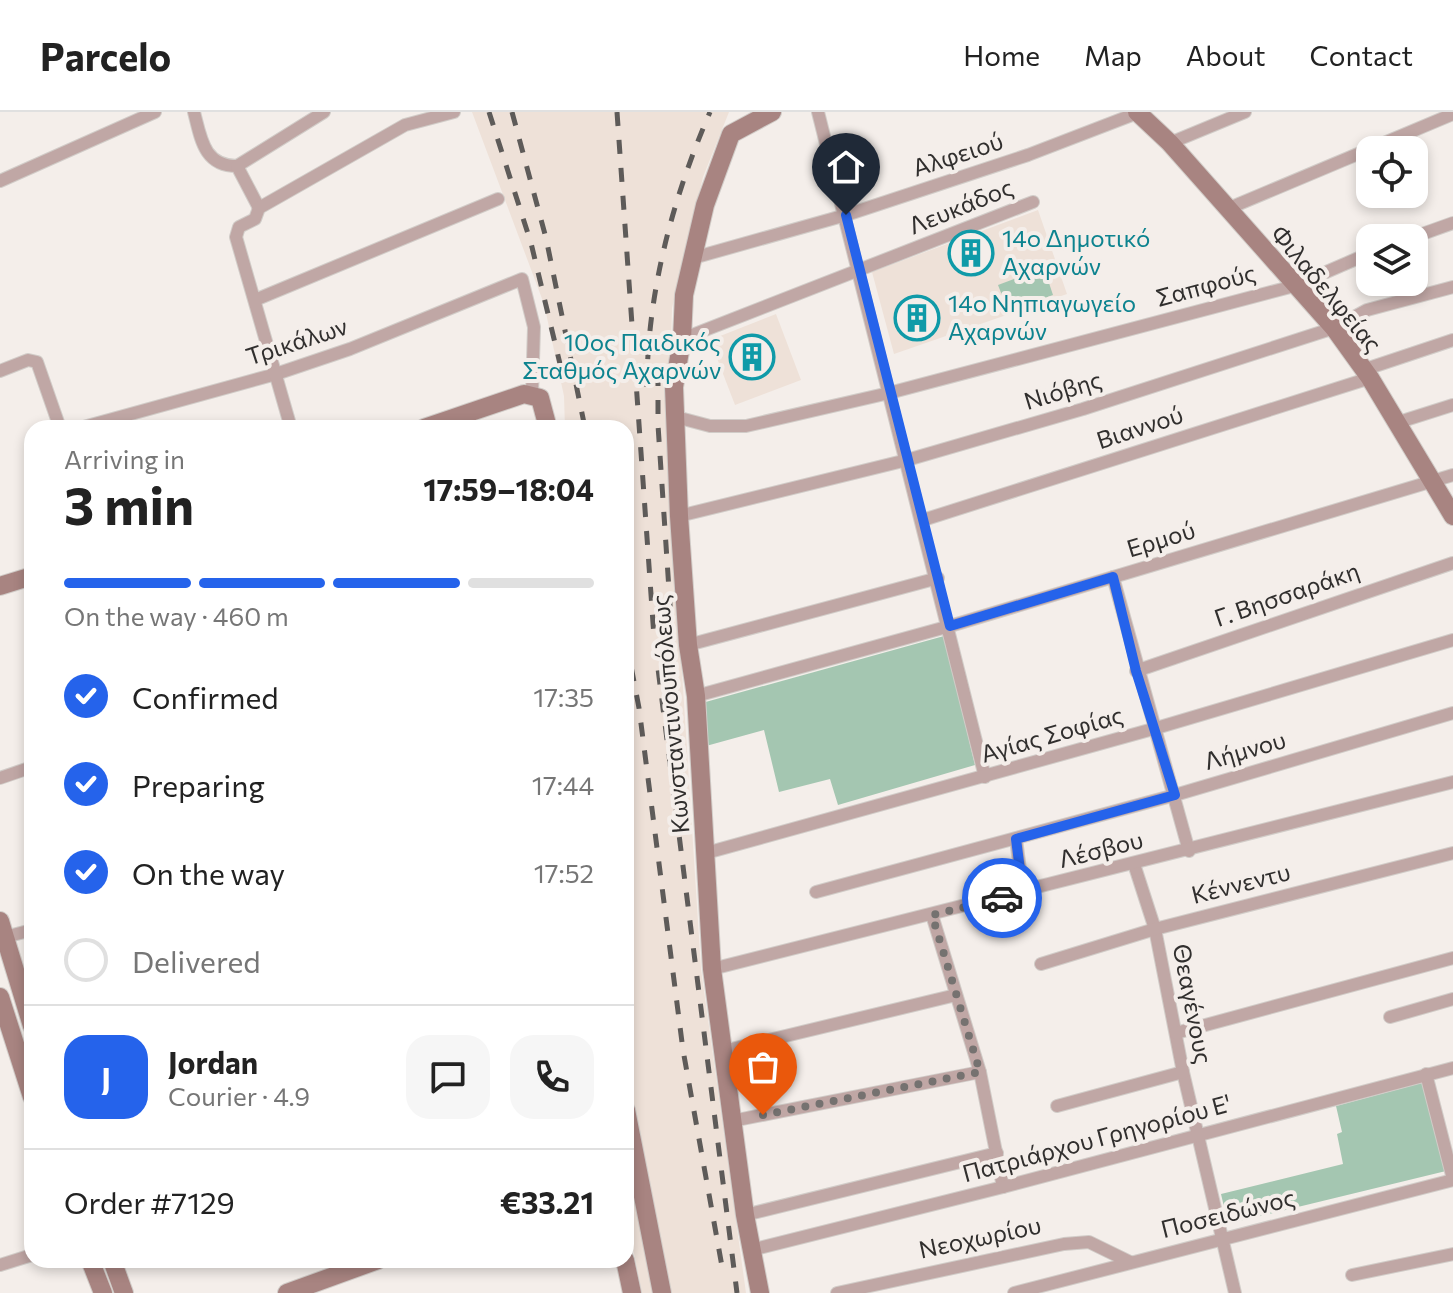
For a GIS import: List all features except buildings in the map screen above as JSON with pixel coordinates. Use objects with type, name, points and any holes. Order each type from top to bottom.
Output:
[{"type":"street","points":[[0,181],[155,112]]},
{"type":"street","points":[[194,112],[199,138],[208,155],[221,164],[237,166],[324,112]]},
{"type":"street","points":[[259,208],[405,125],[454,112]]},
{"type":"street","name":"Κωνσταντινουπόλεως","points":[[760,1293],[745,1215],[712,969],[696,696],[688,645],[679,516],[674,387],[682,339],[684,295],[705,205],[731,134],[772,112]]},
{"type":"street","points":[[818,112],[938,578],[985,777]]},
{"type":"street","points":[[1170,143],[1245,112]]},
{"type":"street","name":"Αλφειού","points":[[693,258],[846,215],[1139,113]]},
{"type":"street","name":"Φιλαδελφείας","points":[[1139,113],[1170,143],[1334,328],[1366,374],[1453,516]]},
{"type":"street","points":[[1227,209],[1453,114]]},
{"type":"street","points":[[237,166],[259,208],[258,216],[239,227],[236,237],[289,420]]},
{"type":"street","points":[[255,300],[498,199]]},
{"type":"street","name":"Λευκάδος","points":[[682,339],[1033,202]]},
{"type":"street","points":[[1428,232],[1453,223]]},
{"type":"street","name":"Σαπφούς","points":[[676,417],[710,426],[746,426],[889,393],[1294,286],[1356,259]]},
{"type":"street","name":"Τρικάλων","points":[[109,420],[276,374],[350,349],[522,279],[534,327],[532,394]]},
{"type":"street","name":"Νιόβης","points":[[679,516],[907,460],[1083,409],[1334,328],[1367,310],[1453,287]]},
{"type":"street","name":"Βιαννού","points":[[923,520],[1366,374],[1453,340]]},
{"type":"street","points":[[0,371],[28,360],[37,362],[57,420]]},
{"type":"street","points":[[447,420],[515,396],[532,394],[545,408],[547,420]]},
{"type":"street","points":[[1396,423],[1453,405]]},
{"type":"street","name":"Ερμού","points":[[696,696],[950,626],[1453,475]]},
{"type":"street","name":"Γ. Βησσαράκη","points":[[1136,671],[1453,563]]},
{"type":"street","points":[[1113,577],[1136,671],[1189,851]]},
{"type":"street","points":[[0,586],[24,578]]},
{"type":"street","points":[[688,645],[938,578]]},
{"type":"street","name":"Αγίας Σοφίας","points":[[706,853],[985,777],[1453,640]]},
{"type":"street","name":"Λήμνου","points":[[816,892],[1175,795],[1453,713]]},
{"type":"street","points":[[0,778],[24,770]]},
{"type":"street","name":"Λέσβου","points":[[712,969],[1023,893],[1453,782]]},
{"type":"street","points":[[1016,839],[1023,893]]},
{"type":"street","name":"Κέννεντυ","points":[[1041,964],[1155,929],[1453,853]]},
{"type":"street","name":"Θεαγένους","points":[[1134,864],[1155,929],[1183,1072],[1235,1293]]},
{"type":"street","points":[[932,915],[980,1072],[1003,1187]]},
{"type":"street","points":[[24,930],[3,929],[24,999]]},
{"type":"street","points":[[1176,1033],[1453,958]]},
{"type":"street","points":[[723,1051],[956,995]]},
{"type":"street","points":[[0,997],[4,1026],[24,1077]]},
{"type":"street","points":[[1390,1017],[1453,999]]},
{"type":"street","name":"Πατριάρχου Γρηγορίου E'","points":[[751,1250],[1453,1068]]},
{"type":"street","points":[[732,1121],[980,1072]]},
{"type":"street","points":[[1057,1106],[1183,1072]]},
{"type":"street","points":[[1426,1074],[1453,1179]]},
{"type":"street","points":[[634,1151],[662,1293]]},
{"type":"street","points":[[745,1215],[997,1153]]},
{"type":"street","name":"Ποσειδώνος","points":[[1014,1293],[1453,1179]]},
{"type":"street","name":"Νεοχωρίου","points":[[837,1293],[1064,1244],[1089,1242],[1130,1262]]},
{"type":"street","points":[[1352,1275],[1453,1254]]},
{"type":"street","points":[[0,1265],[24,1258]]},
{"type":"street","points":[[93,1268],[103,1293]]},
{"type":"street","points":[[115,1268],[124,1293]]},
{"type":"street","points":[[287,1293],[342,1268]]},
{"type":"street","points":[[627,1268],[632,1293]]},
{"type":"shaded area","points":[[472,112],[729,112],[703,177],[672,308],[668,453],[701,969],[746,1293],[642,1293],[634,1253],[634,420],[565,420],[564,396],[544,304]]},
{"type":"shaded area","points":[[1038,210],[1067,294],[894,354],[872,272]]},
{"type":"shaded area","points":[[776,314],[801,380],[735,405],[710,340]]},
{"type":"green space","points":[[1044,268],[1053,295],[1008,311],[998,285]]},
{"type":"green space","points":[[944,636],[975,765],[838,805],[830,779],[779,792],[764,730],[706,746],[702,703]]},
{"type":"green space","points":[[1425,1082],[1446,1171],[1228,1224],[1221,1194],[1343,1164],[1337,1134],[1342,1132],[1336,1106]]},
{"type":"railway","points":[[489,112],[531,243],[561,368]]},
{"type":"railway","points":[[512,112],[546,238],[583,420]]},
{"type":"railway","points":[[617,112],[654,637],[737,1293]]},
{"type":"railway","points":[[647,387],[652,316],[665,246],[685,178],[710,112]]},
{"type":"railway","points":[[658,372],[658,425],[683,800]]},
{"type":"railway","points":[[634,682],[683,1050],[723,1272]]},
{"type":"way so far","points":[[763,1115],[980,1072],[932,915],[1002,898]]},
{"type":"place","name":"14ο Δημοτικό Αχαρνών","points":[[971,253]]},
{"type":"place","name":"14ο Νηπιαγωγείο Αχαρνών","points":[[917,318]]},
{"type":"place","name":"10ος Παιδικός Σταθμός Αχαρνών","points":[[752,357]]},
{"type":"route","points":[[846,215],[950,626],[1113,577],[1136,671],[1175,795],[1016,839],[1023,893],[1002,898]]}]
